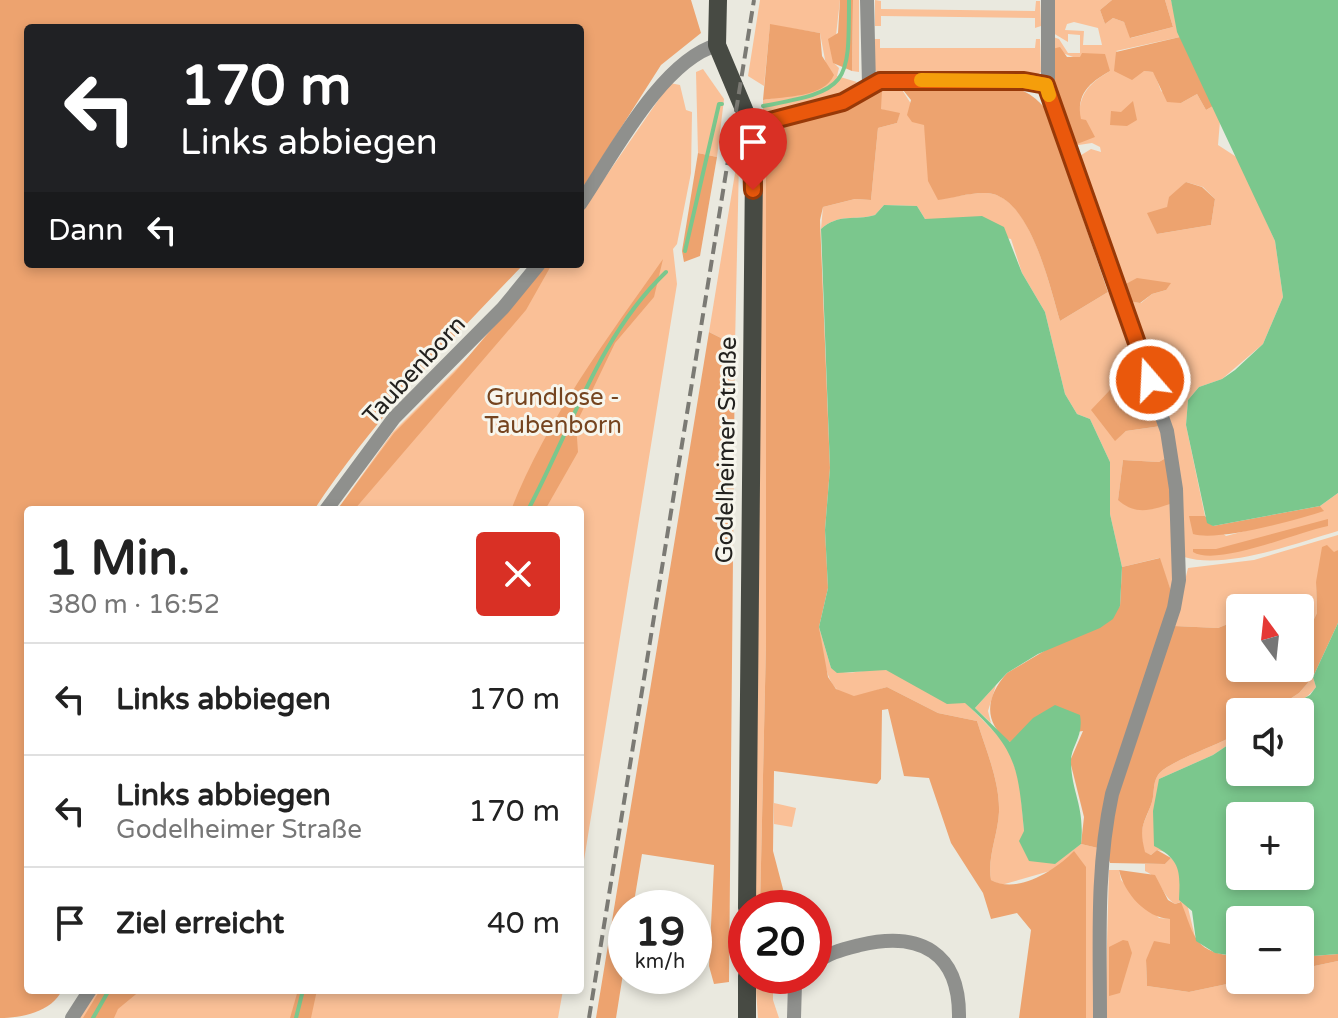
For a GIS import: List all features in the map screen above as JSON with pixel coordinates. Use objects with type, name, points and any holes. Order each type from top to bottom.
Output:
[{"type":"main road","name":"Godelheimer Straße","points":[[718,0],[717,45],[751,126],[754,166],[747,890]]},
{"type":"main road","points":[[747,994],[747,1018]]},
{"type":"lane","points":[[867,0],[869,85]]},
{"type":"lane","points":[[1048,0],[1046,85],[1159,407],[1173,456],[1181,564],[1174,608],[1112,794],[1105,825],[1100,866],[1100,1018]]},
{"type":"lane","points":[[584,198],[673,71],[698,52],[717,45]]},
{"type":"lane","points":[[751,126],[833,106],[869,85],[897,80],[1024,81],[1046,85]]},
{"type":"lane","name":"Taubenborn","points":[[329,506],[394,418],[503,308],[536,268]]},
{"type":"lane","points":[[832,955],[843,949],[900,939],[930,948],[953,975],[959,994],[959,1018]]},
{"type":"lane","points":[[72,1018],[87,994]]},
{"type":"lane","points":[[794,1018],[795,994]]},
{"type":"green space","points":[[760,0],[840,0],[833,62],[839,68],[837,76],[857,82],[836,97],[763,114],[763,100],[818,90],[826,65],[820,33],[770,25],[764,86],[748,76]]},
{"type":"green space","points":[[853,0],[859,0],[859,72],[852,71]]},
{"type":"green space","points":[[875,0],[881,1],[881,9],[1035,11],[1036,1],[1040,1],[1041,26],[1035,28],[1035,18],[881,16],[881,26],[875,26]]},
{"type":"green space","points":[[1053,0],[1112,0],[1100,10],[1105,24],[1113,18],[1124,22],[1131,38],[1173,27],[1165,0],[1171,0],[1180,37],[1116,51],[1144,71],[1154,72],[1161,91],[1181,103],[1197,94],[1206,110],[1213,106],[1220,121],[1218,145],[1238,158],[1275,241],[1283,297],[1263,344],[1222,379],[1199,387],[1188,400],[1186,425],[1205,516],[1202,517],[1226,536],[1323,510],[1320,506],[1338,493],[1338,531],[1241,558],[1201,560],[1184,557],[1180,477],[1128,301],[1141,303],[1152,294],[1166,290],[1122,286],[1078,157],[1091,149],[1101,152],[1100,147],[1092,143],[1072,146],[1084,95],[1097,79],[1110,71],[1052,49],[1053,37],[1059,39],[1068,53],[1080,53],[1080,35],[1068,34],[1068,42],[1053,33]],"holes":[[[1074,22],[1098,28],[1102,45],[1083,45],[1084,31],[1065,30],[1067,24]],[[1186,182],[1203,187],[1215,199],[1211,225],[1157,234],[1167,207]]]},
{"type":"green space","points":[[874,39],[880,39],[880,48],[1035,48],[1036,39],[1040,39],[1041,72],[1036,76],[882,73],[874,70]]},
{"type":"green space","points":[[703,69],[724,99],[717,157],[698,153],[696,72]]},
{"type":"green space","name":"Grundlose - Taubenborn","points":[[670,83],[680,85],[686,110],[692,112],[691,173],[677,244],[673,249],[677,284],[584,860],[584,506],[340,506],[393,432],[469,356],[541,268],[584,268],[584,208]]},
{"type":"green space","points":[[899,85],[924,124],[938,199],[993,194],[1007,201],[1019,213],[1045,269],[1060,321],[1108,292],[1117,300],[1146,380],[1103,421],[1115,440],[1126,431],[1161,426],[1169,456],[1159,462],[1123,460],[1118,500],[1173,503],[1172,594],[1159,558],[1122,567],[1110,514],[1110,462],[1090,419],[1077,414],[1065,394],[1045,312],[1022,273],[1011,239],[925,219],[917,206],[884,205],[875,215],[840,219],[821,229],[823,207],[855,199],[871,200],[878,128],[897,123],[899,114],[880,109],[876,86]]},
{"type":"green space","points":[[778,126],[766,169],[766,643],[760,890],[755,890],[761,137],[764,128]]},
{"type":"green space","points":[[739,161],[735,345],[709,332]]},
{"type":"green space","points":[[1338,535],[1338,550],[1316,582],[1317,613],[1314,619],[1314,594],[1226,594],[1226,625],[1218,628],[1174,626],[1188,568],[1254,560]]},
{"type":"green space","points":[[819,627],[831,668],[845,672],[886,670],[942,699],[965,702],[1008,746],[1020,784],[1024,831],[1055,863],[1081,844],[1098,848],[1094,1018],[1086,1018],[1086,867],[1057,869],[1001,885],[991,880],[990,863],[999,801],[992,766],[977,721],[938,713],[887,687],[859,696],[844,694],[836,689],[826,670]]},
{"type":"green space","points":[[1314,680],[1316,687],[1307,696],[1291,698]]},
{"type":"green space","points":[[996,685],[988,711],[991,723],[975,708]]},
{"type":"green space","points":[[1226,739],[1226,746],[1213,755],[1159,779],[1166,852],[1157,850],[1151,855],[1144,852],[1143,827],[1158,775],[1172,764]]},
{"type":"green space","points":[[774,803],[796,808],[792,827],[774,824]]},
{"type":"green space","points":[[1171,858],[1178,866],[1196,941],[1180,902],[1175,904],[1170,900],[1145,871],[1145,864],[1165,864]]},
{"type":"green space","points":[[1109,870],[1119,870],[1121,880],[1159,918],[1170,919],[1170,944],[1146,960],[1147,986],[1189,992],[1226,984],[1226,994],[1314,994],[1314,966],[1338,961],[1338,1018],[1105,1018]]},
{"type":"green space","points":[[94,994],[562,994],[558,1018],[79,1018]]},
{"type":"green space","points":[[756,994],[773,994],[779,1018],[758,1018]]},
{"type":"shaded area","points":[[0,0],[691,0],[701,33],[661,65],[584,186],[584,24],[24,24],[24,268],[520,268],[387,413],[317,506],[24,506],[24,994],[60,994],[44,1009],[17,1017],[0,1018]]},
{"type":"shaded area","points":[[840,0],[853,0],[852,71],[833,63],[828,39],[838,33]]},
{"type":"shaded area","points":[[1112,0],[1165,0],[1173,27],[1130,38],[1124,22],[1113,18],[1105,24],[1100,10]]},
{"type":"shaded area","points":[[1171,0],[1338,0],[1338,493],[1320,506],[1213,526],[1207,523],[1186,425],[1188,400],[1199,387],[1222,379],[1235,370],[1263,344],[1283,297],[1275,241],[1177,32]]},
{"type":"shaded area","points":[[770,24],[820,33],[822,56],[834,75],[829,83],[803,95],[763,100]]},
{"type":"shaded area","points":[[1180,37],[1213,106],[1206,110],[1197,94],[1181,103],[1167,102],[1153,72],[1144,71],[1132,80],[1114,71],[1116,52]]},
{"type":"shaded area","points":[[1060,47],[1067,57],[1080,57],[1082,53],[1105,54],[1110,71],[1090,85],[1080,103],[1081,119],[1086,120],[1095,137],[1072,146],[1054,92],[1052,49]]},
{"type":"shaded area","points":[[899,85],[1013,87],[1039,102],[1061,139],[1075,182],[1073,190],[1108,292],[1060,321],[1045,269],[1029,230],[1007,201],[987,193],[938,200],[928,181],[924,125],[912,122],[907,115],[911,100]]},
{"type":"shaded area","points":[[876,86],[882,90],[881,109],[900,113],[897,123],[878,128],[871,200],[855,199],[823,207],[820,220],[830,468],[825,530],[828,588],[819,627],[828,677],[836,689],[854,696],[887,687],[938,713],[977,721],[992,766],[999,801],[990,863],[991,880],[1012,884],[1036,878],[1074,851],[1086,867],[1086,1018],[1019,1018],[1031,930],[1017,913],[991,919],[983,893],[951,843],[929,778],[904,776],[888,709],[882,710],[881,779],[877,784],[774,771],[773,851],[783,890],[760,890],[766,643],[766,169],[778,126],[842,108]]},
{"type":"shaded area","points":[[1133,101],[1137,120],[1127,126],[1110,125],[1111,111],[1121,112]]},
{"type":"shaded area","points":[[698,153],[717,157],[700,256],[684,262],[682,251]]},
{"type":"shaded area","points":[[1186,182],[1202,187],[1215,199],[1211,225],[1157,234],[1147,213],[1167,207],[1169,197]]},
{"type":"shaded area","points":[[884,205],[917,206],[925,219],[982,216],[1004,227],[1022,273],[1045,312],[1065,394],[1077,414],[1090,419],[1110,462],[1110,514],[1122,567],[1120,606],[1113,619],[1100,628],[1038,654],[1007,673],[975,708],[1010,742],[1033,718],[1055,705],[1080,715],[1080,730],[1071,763],[1080,810],[1081,844],[1055,864],[1029,861],[1019,841],[1024,831],[1016,773],[1004,746],[982,719],[965,703],[947,704],[886,670],[837,673],[831,668],[819,627],[828,588],[825,530],[830,468],[821,229],[840,219],[875,215]]},
{"type":"shaded area","points":[[663,259],[654,297],[615,343],[576,424],[578,452],[547,506],[513,506],[542,443],[600,349]]},
{"type":"shaded area","points":[[545,268],[550,268],[526,310],[357,506],[340,506],[394,433],[455,372]]},
{"type":"shaded area","points":[[1137,278],[1171,283],[1166,290],[1152,294],[1140,303],[1128,301],[1122,286]]},
{"type":"shaded area","points":[[709,332],[735,345],[728,982],[714,984],[712,977],[714,865],[642,854],[636,890],[617,890]]},
{"type":"shaded area","points":[[1146,380],[1161,426],[1126,431],[1115,441],[1091,410],[1110,390]]},
{"type":"shaded area","points":[[1169,456],[1173,503],[1138,510],[1118,500],[1123,460],[1159,462]]},
{"type":"shaded area","points":[[1320,506],[1324,511],[1296,520],[1220,535],[1193,534],[1189,516],[1205,516],[1213,526]]},
{"type":"shaded area","points":[[1328,519],[1328,526],[1238,552],[1204,555],[1193,552],[1193,549],[1216,549]]},
{"type":"shaded area","points":[[1327,545],[1334,552],[1338,550],[1338,623],[1314,675],[1316,582],[1322,547]]},
{"type":"shaded area","points":[[1160,558],[1172,594],[1098,848],[1081,844],[1084,817],[1070,761],[1083,731],[1010,742],[1001,735],[991,718],[991,700],[1007,673],[1120,606],[1122,567]]},
{"type":"shaded area","points":[[1338,623],[1338,954],[1314,956],[1314,906],[1226,906],[1226,955],[1215,953],[1196,941],[1192,911],[1179,900],[1177,868],[1170,857],[1154,846],[1153,811],[1159,779],[1226,746],[1226,786],[1314,786],[1314,698],[1305,698],[1316,687],[1314,675]]},
{"type":"shaded area","points":[[1226,625],[1226,682],[1309,682],[1291,698],[1226,698],[1226,739],[1172,764],[1158,775],[1155,782],[1143,827],[1145,852],[1151,855],[1157,850],[1171,858],[1165,864],[1110,863],[1107,855],[1116,799],[1174,626],[1218,628]]},
{"type":"shaded area","points":[[1119,870],[1155,875],[1168,900],[1175,904],[1181,902],[1198,942],[1213,952],[1226,955],[1226,984],[1189,992],[1147,986],[1146,960],[1154,941],[1170,944],[1170,919],[1161,918],[1137,903]]},
{"type":"shaded area","points":[[1123,940],[1128,941],[1132,953],[1120,993],[1109,996],[1109,947]]},
{"type":"shaded area","points":[[608,945],[608,994],[620,994],[616,1018],[596,1018]]},
{"type":"shaded area","points":[[1338,954],[1338,961],[1314,966],[1314,956]]},
{"type":"shaded area","points":[[98,994],[136,994],[118,1009],[114,1018],[83,1018]]},
{"type":"shaded area","points":[[297,994],[316,994],[311,1018],[290,1018]]},
{"type":"waterway","points":[[763,106],[813,95],[838,79],[848,51],[849,0]]},
{"type":"waterway","points":[[685,251],[719,104],[722,104]]},
{"type":"waterway","points":[[530,506],[604,355],[642,298],[666,272]]},
{"type":"waterway","points":[[93,1018],[107,994]]},
{"type":"waterway","points":[[296,1018],[302,994]]},
{"type":"railway","points":[[589,1018],[754,0]]},
{"type":"slow traffic","points":[[921,80],[1024,81],[1046,85],[1049,95]]},
{"type":"route","points":[[753,190],[751,126],[843,102],[880,81],[1024,81],[1046,85],[1150,380]]}]
